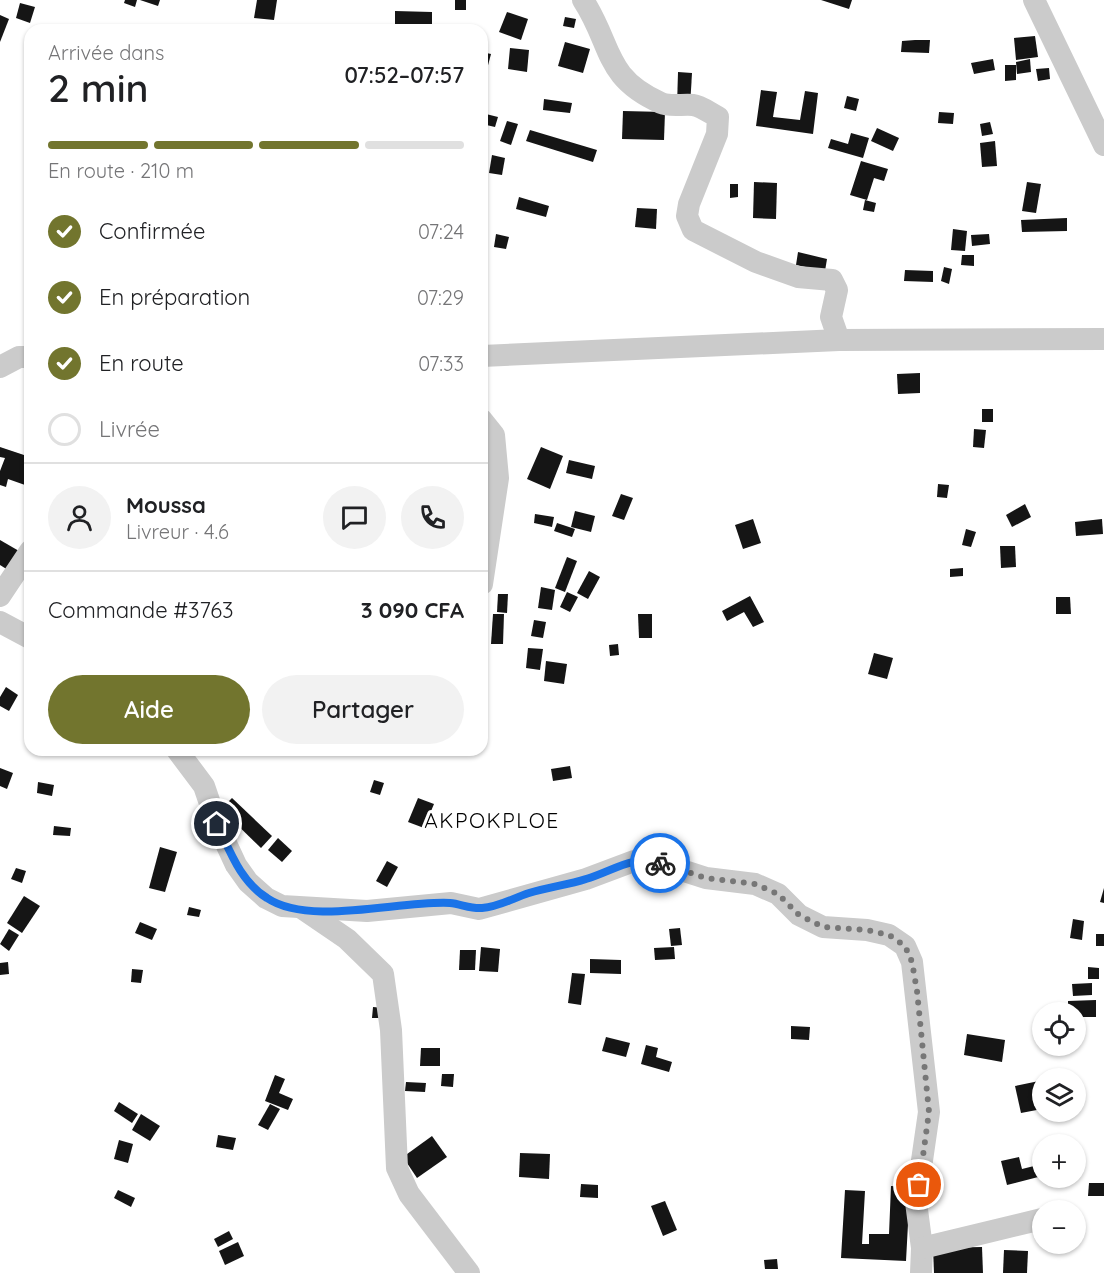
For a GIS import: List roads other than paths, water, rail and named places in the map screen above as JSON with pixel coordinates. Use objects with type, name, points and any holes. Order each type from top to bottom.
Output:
[{"type":"street","points":[[583,0],[594,16],[618,73],[636,91],[664,105],[695,105],[718,117],[717,135],[688,210],[687,216],[693,230],[766,266],[798,277],[832,280],[837,290],[831,317],[839,339]]},
{"type":"street","points":[[1034,0],[1104,145]]},
{"type":"street","points":[[488,356],[839,339],[1104,339]]},
{"type":"street","points":[[0,367],[19,357],[24,357]]},
{"type":"street","points":[[488,428],[494,435],[498,478],[488,544]]},
{"type":"street","points":[[0,596],[24,560]]},
{"type":"street","points":[[1,619],[24,634]]},
{"type":"street","points":[[182,756],[204,786],[217,824],[236,865],[248,882],[266,898],[282,906],[367,911],[451,903],[479,909],[647,859],[706,878],[755,884],[778,894],[799,915],[823,927],[867,930],[889,935],[905,946],[912,962],[917,991],[929,1112],[916,1202],[922,1248],[921,1273]]},
{"type":"street","points":[[303,909],[346,939],[383,974],[391,1030],[397,1168],[409,1194],[469,1273]]},
{"type":"street","points":[[922,1248],[1032,1221]]},
{"type":"district","name":"AKPOKPLOE","points":[[492,821]]}]
